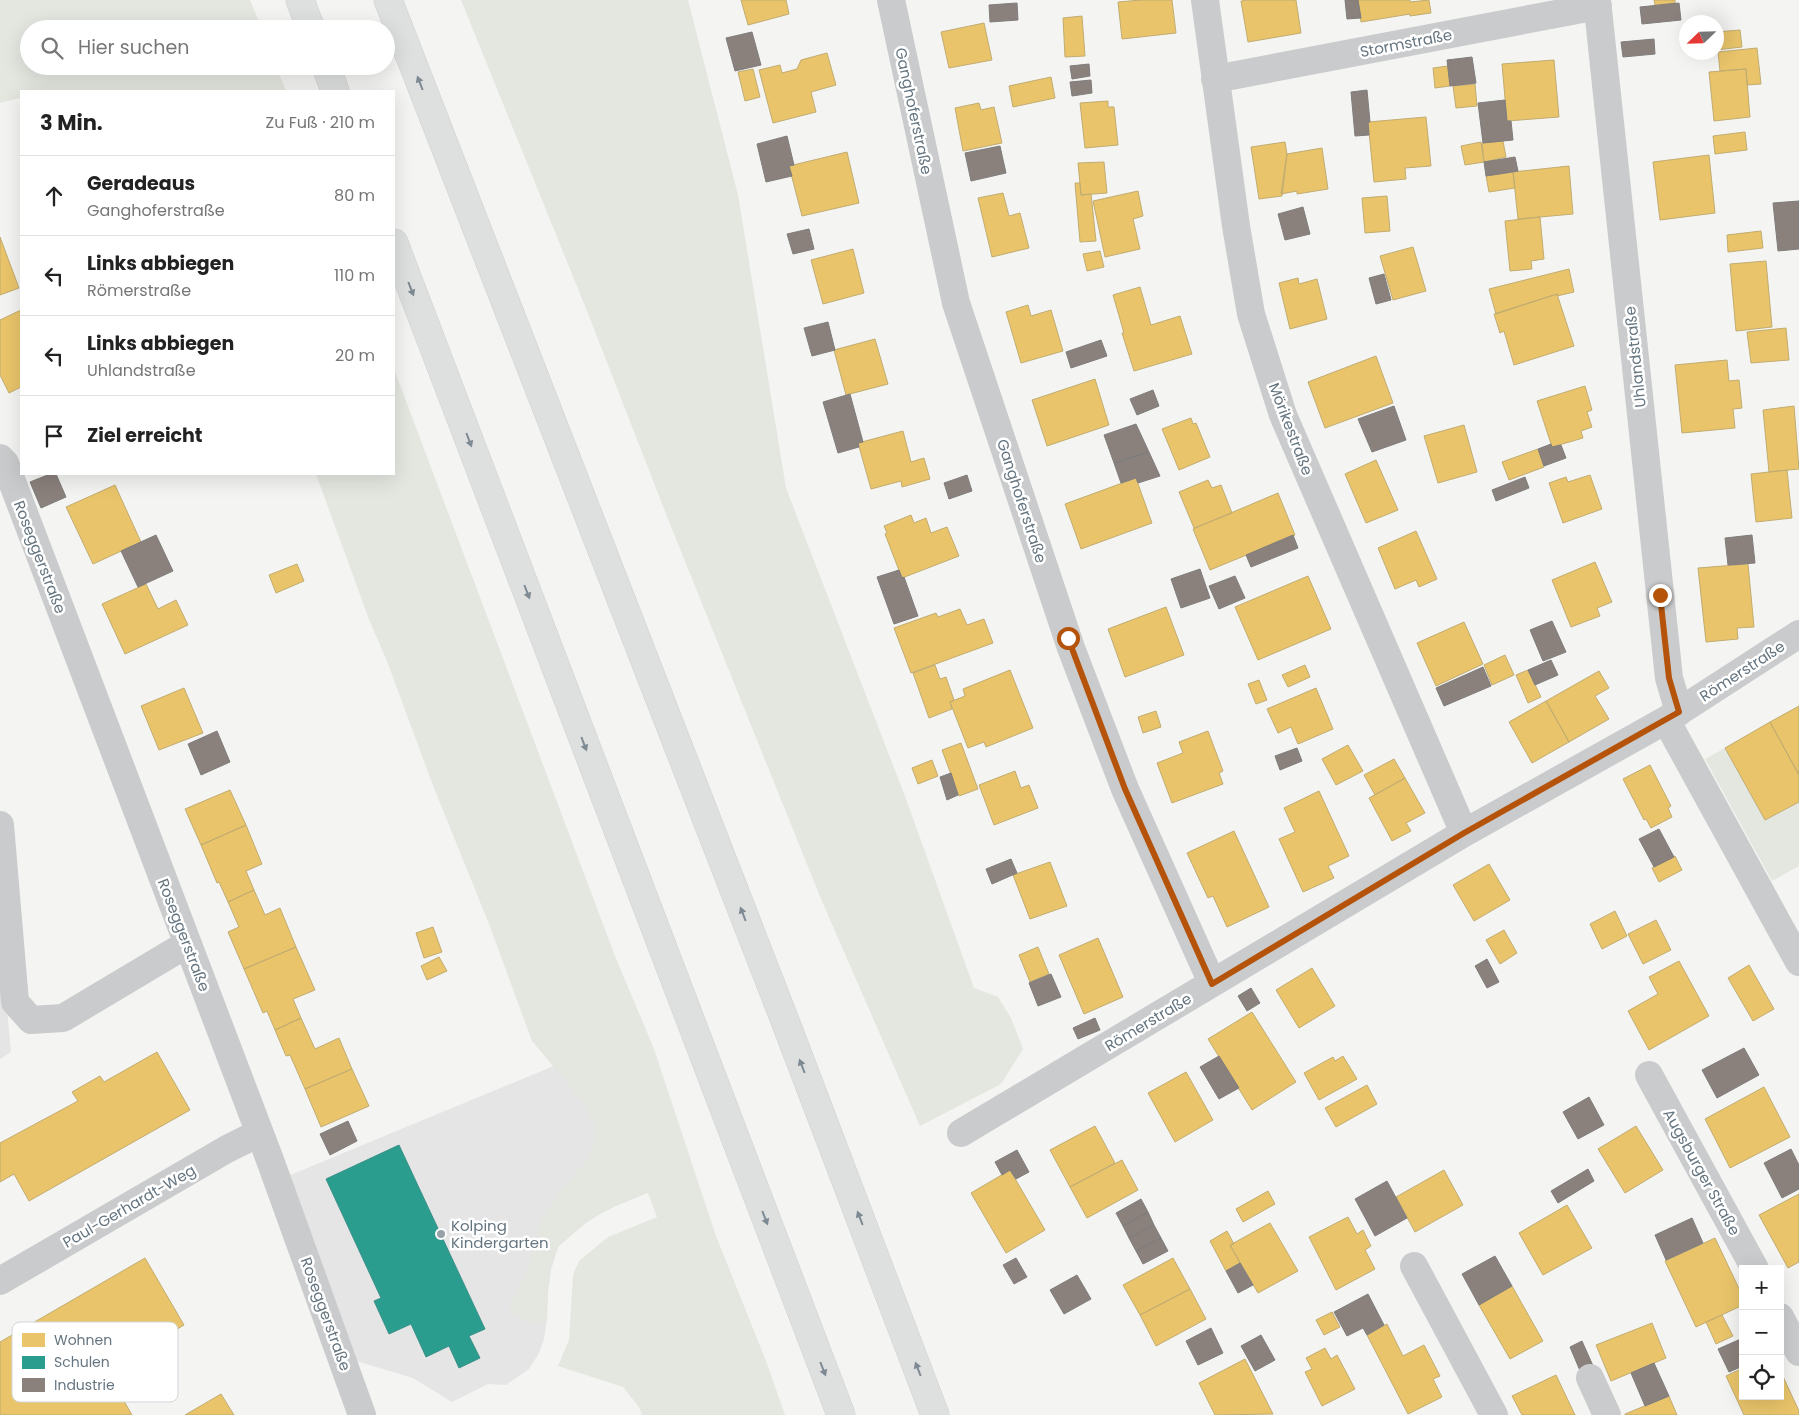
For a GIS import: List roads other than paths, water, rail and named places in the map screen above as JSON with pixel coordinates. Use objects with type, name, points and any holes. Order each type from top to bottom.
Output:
[{"type":"highway","points":[[300,0],[308,20]]},
{"type":"highway","points":[[388,0],[790,1035],[935,1415]]},
{"type":"highway","points":[[329,75],[335,90]]},
{"type":"highway","points":[[395,246],[841,1415]]},
{"type":"street","name":"Ganghoferstraße","points":[[891,0],[954,298],[1071,648],[1125,789],[1212,984]]},
{"type":"street","name":"Mörikestraße","points":[[1205,0],[1236,226],[1251,314],[1283,415],[1464,833]]},
{"type":"street","name":"Stormstraße","points":[[1215,79],[1597,3]]},
{"type":"street","name":"Uhlandstraße","points":[[1597,3],[1673,716],[1799,962]]},
{"type":"street","name":"Roseggerstraße","points":[[2,462],[125,776],[362,1415]]},
{"type":"street","name":"Römerstraße","points":[[961,1133],[1464,833],[1673,716],[1799,634]]},
{"type":"street","points":[[0,825],[15,1002],[31,1020],[63,1018],[187,944]]},
{"type":"street","name":"Augsburger Straße","points":[[1649,1075],[1753,1265]]},
{"type":"street","name":"Paul-Gerhardt-Weg","points":[[0,1281],[259,1133]]},
{"type":"street","points":[[1414,1266],[1494,1415]]},
{"type":"street","points":[[1784,1324],[1799,1352]]},
{"type":"street","points":[[1590,1378],[1607,1415]]},
{"type":"place","name":"Kolping Kindergarten","points":[[441,1234]]}]
